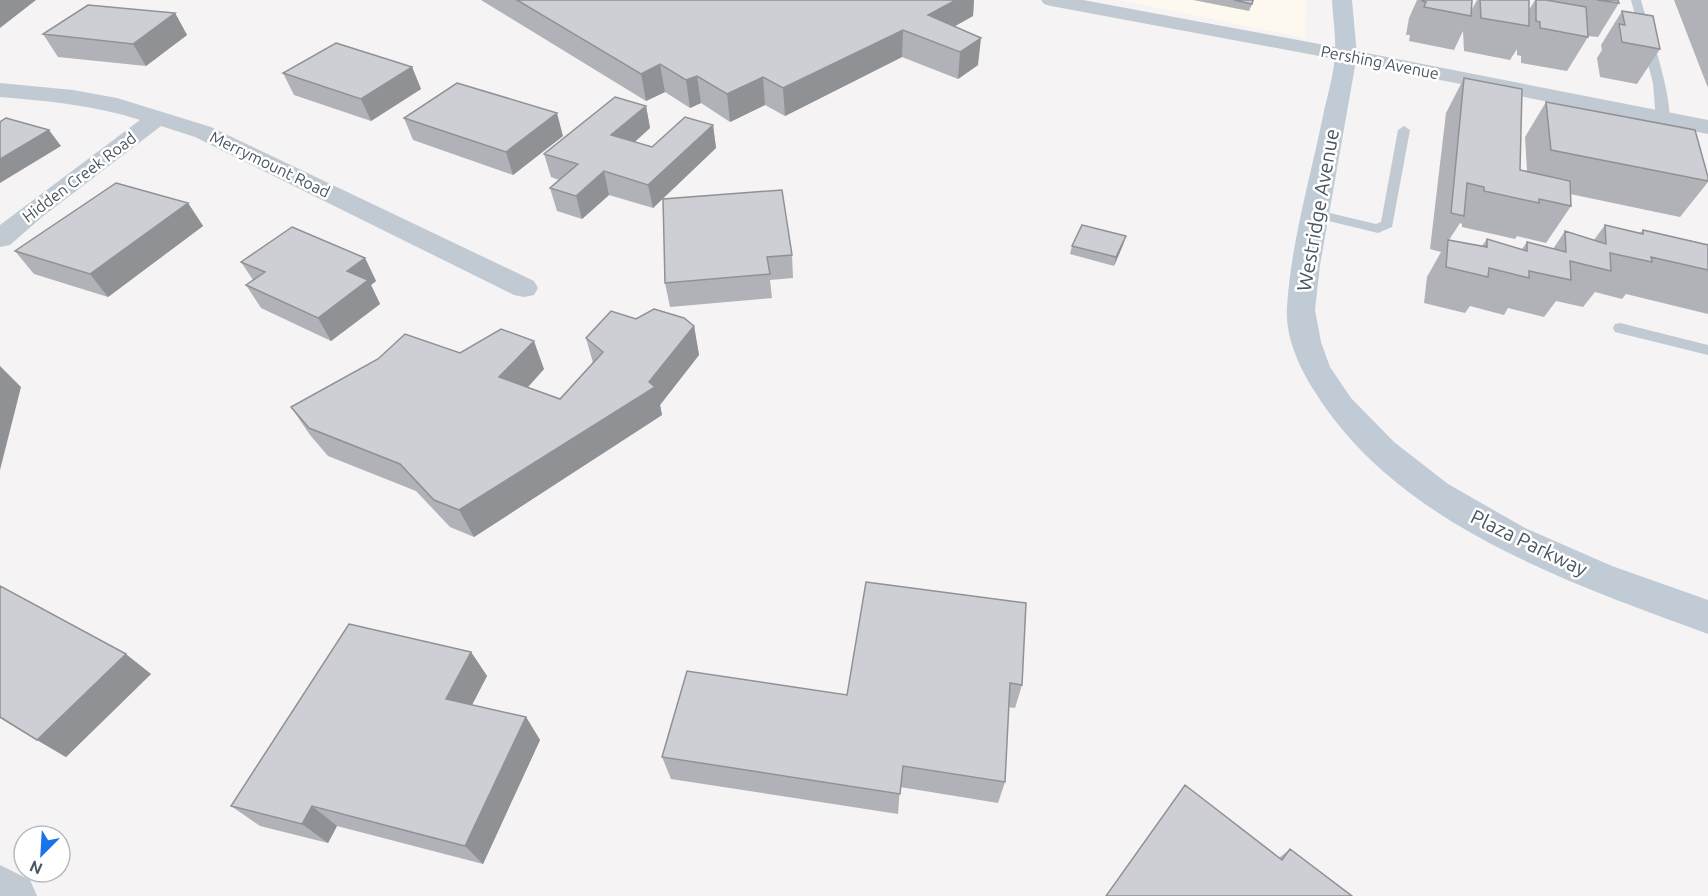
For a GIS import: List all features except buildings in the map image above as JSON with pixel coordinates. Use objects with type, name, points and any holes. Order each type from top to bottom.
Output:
[{"type":"street","name":"Pershing Avenue","points":[[1051,0],[1346,55],[1708,127]]},
{"type":"street","name":"Westridge Avenue","points":[[1342,0],[1346,55],[1306,265],[1301,310],[1306,342],[1316,369],[1340,406],[1368,437]]},
{"type":"street","name":"Merrymount Road","points":[[0,90],[73,97],[117,105],[203,132],[524,288]]},
{"type":"street","name":"Hidden Creek Road","points":[[0,240],[33,211],[159,117]]},
{"type":"street","name":"Plaza Parkway","points":[[1368,437],[1382,452],[1436,494],[1512,538],[1599,577],[1708,617]]},
{"type":"street","points":[[0,888],[14,896]]},
{"type":"lane","points":[[1636,0],[1657,76],[1664,118],[1662,139],[1651,138]]},
{"type":"lane","points":[[1317,214],[1378,229],[1387,224],[1404,130]]},
{"type":"lane","points":[[1620,328],[1708,350]]},
{"type":"shaded area","points":[[1119,0],[1306,0],[1305,38]]}]
